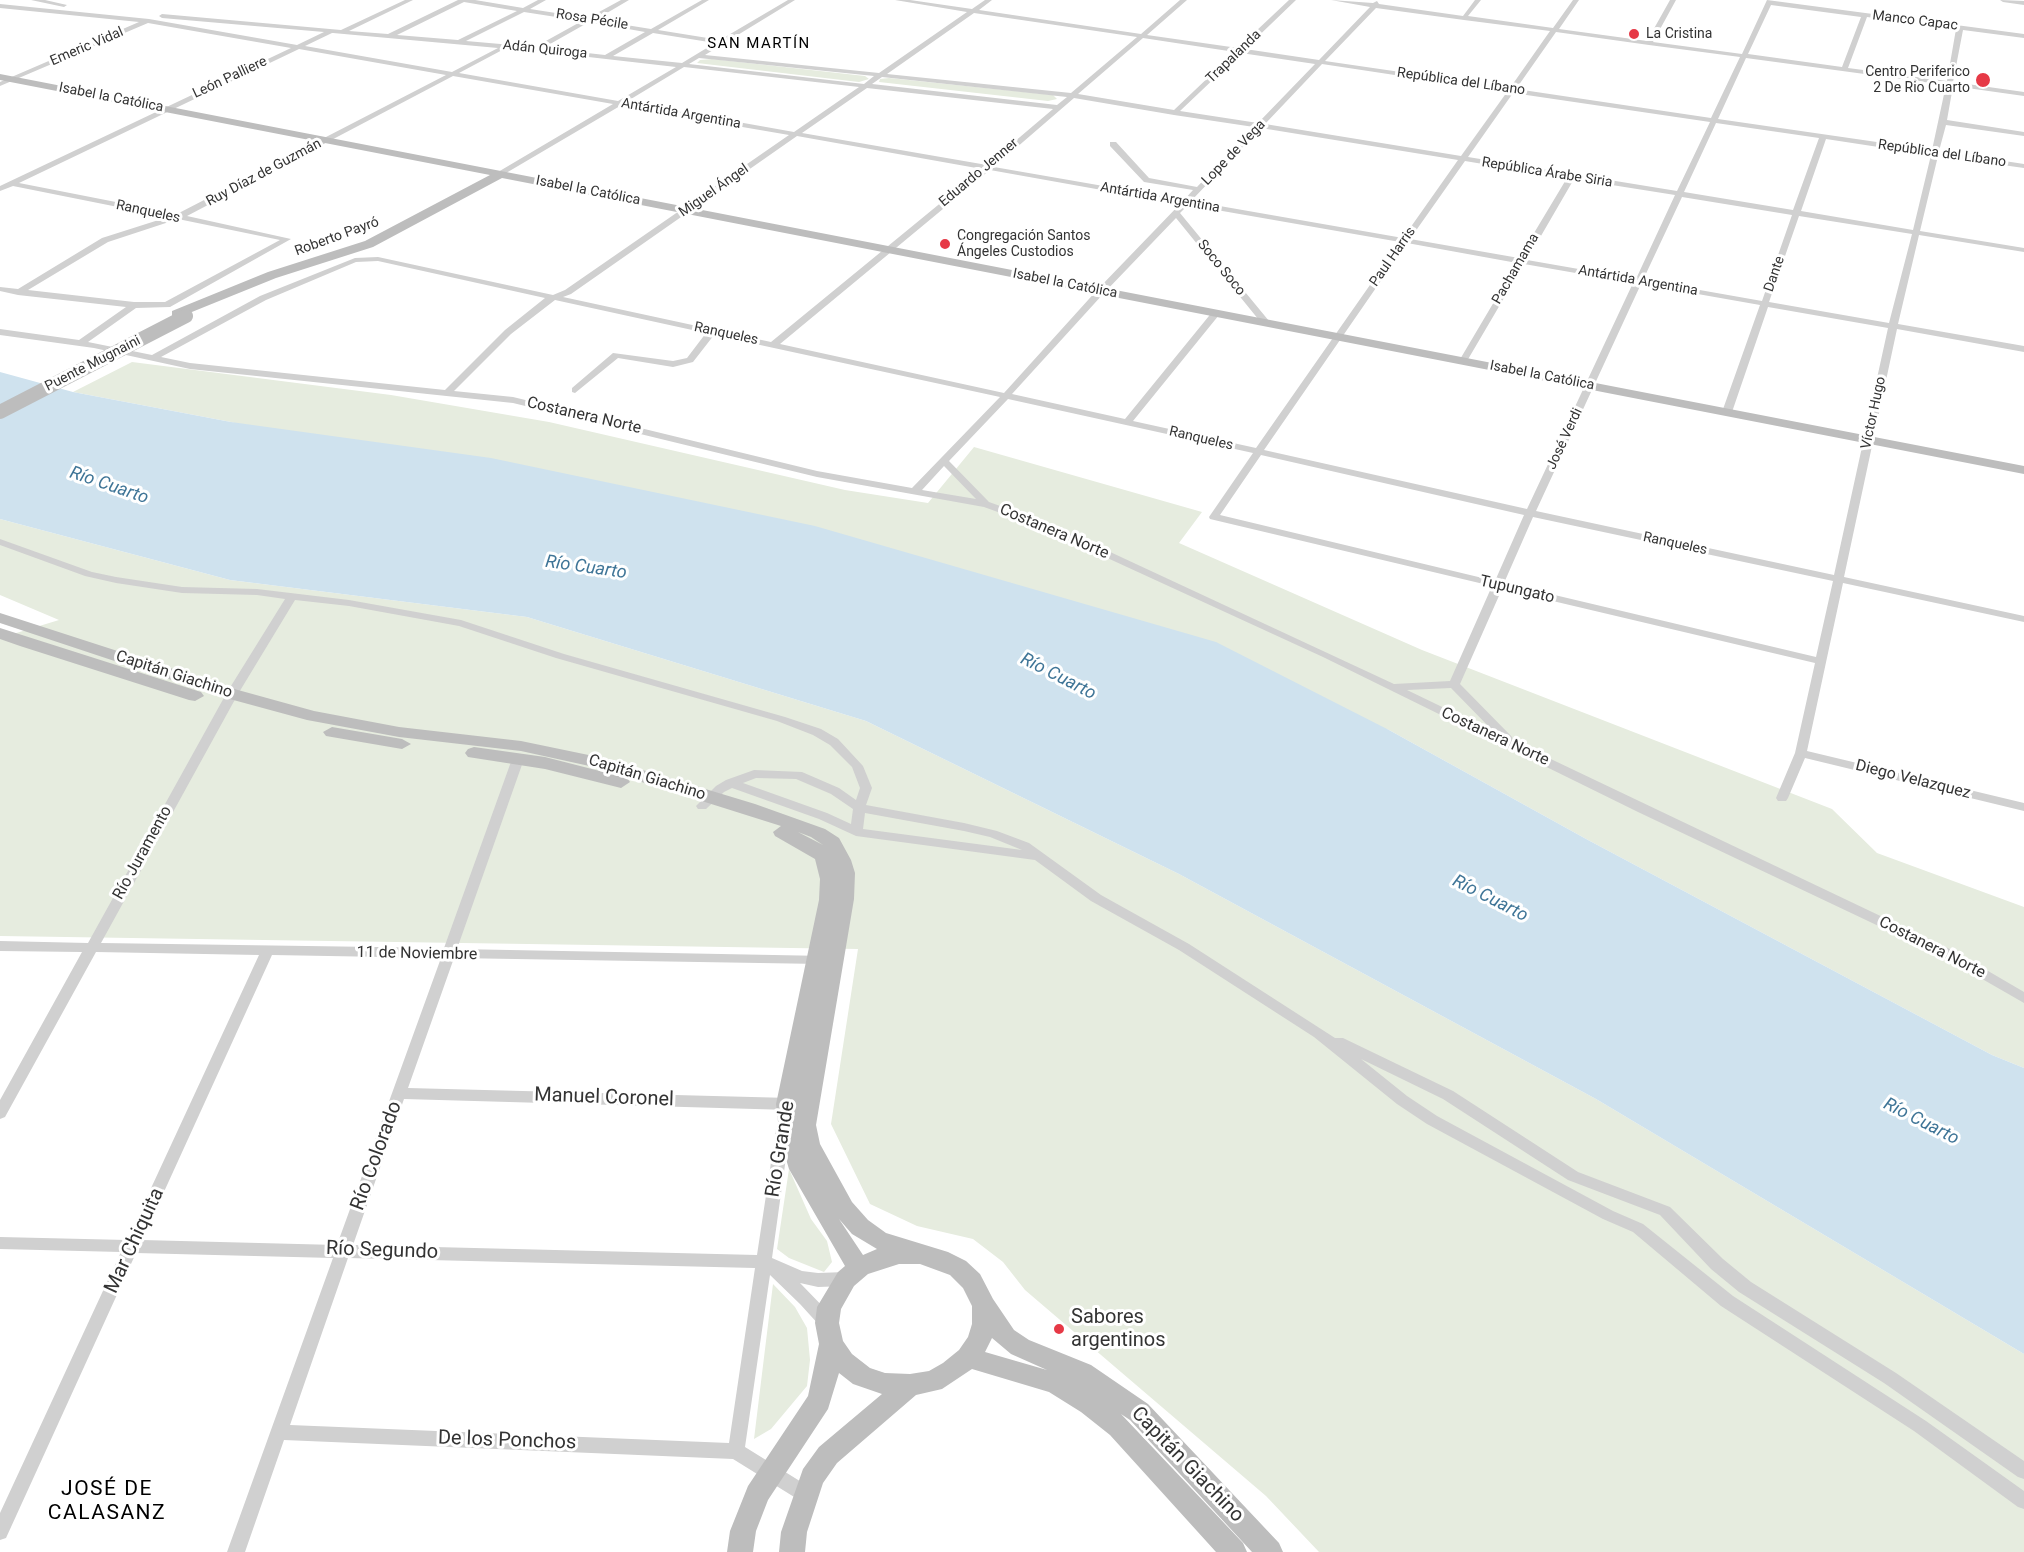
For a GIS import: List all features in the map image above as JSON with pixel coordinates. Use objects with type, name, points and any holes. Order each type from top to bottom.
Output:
[{"type":"main road","name":"Isabel la Católica","points":[[6,78],[2024,470]]},
{"type":"main road","name":"Roberto Payró","points":[[181,315],[399,236],[495,180],[501,174]]},
{"type":"main road","name":"Puente Mugnaini","points":[[0,404],[181,315]]},
{"type":"main road","name":"Puente Mugnaini","points":[[0,412],[181,315]]},
{"type":"main road","name":"Capitán Giachino","points":[[0,618],[229,700],[388,730],[556,752],[706,802],[771,827],[818,850]]},
{"type":"main road","name":"Capitán Giachino","points":[[0,633],[26,643],[370,740],[518,759],[581,771],[796,824],[832,842],[842,860],[845,873],[827,959]]},
{"type":"main road","name":"Río Grande","points":[[797,1104],[827,959],[830,879],[824,857],[818,850]]},
{"type":"main road","points":[[797,1104],[805,1125],[808,1144],[843,1208],[860,1227],[878,1240],[940,1259],[958,1268],[972,1281],[984,1306],[984,1324],[979,1341],[968,1357],[952,1371],[933,1381],[910,1385],[885,1384],[862,1376],[843,1362],[829,1333]]},
{"type":"main road","points":[[797,1104],[791,1140],[800,1169],[847,1252],[853,1273]]},
{"type":"main road","points":[[740,1552],[743,1531],[757,1494],[819,1401],[826,1379],[829,1307],[853,1273],[879,1258],[899,1254],[920,1254]]},
{"type":"main road","name":"Capitán Giachino","points":[[984,1306],[1005,1337],[1041,1357],[1082,1373],[1139,1412],[1270,1552]]},
{"type":"main road","name":"Capitán Giachino","points":[[968,1357],[1056,1383],[1090,1404],[1119,1427],[1234,1552]]},
{"type":"main road","points":[[792,1552],[805,1494],[812,1477],[828,1455],[910,1385]]},
{"type":"street","name":"Adán Quiroga","points":[[34,0],[295,48]]},
{"type":"street","points":[[342,32],[410,0]]},
{"type":"street","points":[[389,36],[464,0]]},
{"type":"street","name":"Rosa Pécile","points":[[464,0],[720,42]]},
{"type":"street","points":[[460,42],[543,0]]},
{"type":"street","points":[[536,49],[626,0]]},
{"type":"street","points":[[607,56],[706,0]]},
{"type":"street","name":"Roberto Payró","points":[[501,174],[792,0]]},
{"type":"street","name":"República del Líbano","points":[[898,0],[2024,166]]},
{"type":"street","name":"Miguel Ángel","points":[[448,392],[508,332],[547,300],[568,292],[989,0]]},
{"type":"street","name":"Eduardo Jenner","points":[[773,345],[988,168],[1056,107],[1184,0]]},
{"type":"street","name":"Trapalanda","points":[[1174,113],[1293,0]]},
{"type":"street","points":[[1334,0],[1377,3],[1464,18],[2024,94]]},
{"type":"street","points":[[1464,18],[1478,0]]},
{"type":"street","name":"Paul Harris","points":[[1214,516],[1337,336],[1576,0]]},
{"type":"street","points":[[1649,43],[1673,0]]},
{"type":"street","points":[[2003,0],[2024,3]]},
{"type":"street","name":"Manco Capac","points":[[1769,1],[2024,36]]},
{"type":"street","name":"José Verdi","points":[[1454,684],[1530,513],[1640,282],[1769,1]]},
{"type":"street","name":"Lope de Vega","points":[[916,490],[1006,396],[1101,291],[1377,3]]},
{"type":"street","name":"Adán Quiroga","points":[[0,6],[175,17],[506,46],[1056,107]]},
{"type":"street","points":[[1844,70],[1865,15]]},
{"type":"street","name":"Emeric Vidal","points":[[0,84],[6,78],[149,21],[175,17]]},
{"type":"street","name":"Víctor Hugo","points":[[1782,798],[1801,753],[1893,326],[1943,122],[1960,27]]},
{"type":"street","name":"León Palliere","points":[[0,189],[331,31]]},
{"type":"street","name":"Ruy Díaz de Guzmán","points":[[18,292],[105,240],[177,218],[506,46]]},
{"type":"street","name":"Antártida Argentina","points":[[295,48],[2024,349]]},
{"type":"street","points":[[697,56],[1071,95]]},
{"type":"street","name":"República Árabe Siria","points":[[1071,95],[2024,250]]},
{"type":"street","points":[[1943,122],[2024,134]]},
{"type":"street","name":"Dante","points":[[1726,412],[1824,136]]},
{"type":"street","points":[[1113,144],[1147,180],[1198,189]]},
{"type":"street","name":"Pachamama","points":[[1463,361],[1571,177]]},
{"type":"street","name":"Ranqueles","points":[[10,183],[287,239],[175,302],[156,306],[134,305]]},
{"type":"street","name":"Soco Soco","points":[[1176,213],[1266,323]]},
{"type":"street","name":"Ranqueles","points":[[155,357],[263,298],[355,260],[378,259],[556,296],[1530,513],[2024,619]]},
{"type":"street","points":[[0,289],[134,305]]},
{"type":"street","points":[[79,344],[134,305]]},
{"type":"street","name":"Soco Soco","points":[[1127,422],[1216,313]]},
{"type":"street","points":[[574,390],[616,356],[673,364],[690,360],[712,331]]},
{"type":"street","name":"Costanera Norte","points":[[0,332],[155,357],[200,367],[513,400],[817,474],[986,504],[1046,526],[1392,688],[1949,954],[2024,998]]},
{"type":"street","points":[[944,461],[986,504]]},
{"type":"street","name":"Tupungato","points":[[1214,516],[1497,586],[1819,661]]},
{"type":"street","points":[[0,542],[89,574],[116,580],[182,590],[258,592],[349,603],[461,623],[560,656],[781,719],[817,732],[834,742],[857,766],[866,788],[859,808],[856,832]]},
{"type":"street","name":"Río Juramento","points":[[0,1113],[229,700],[292,596]]},
{"type":"street","points":[[1392,688],[1454,684],[1513,746]]},
{"type":"street","name":"Diego Velazquez","points":[[1801,753],[2024,807]]},
{"type":"street","name":"Río Colorado","points":[[236,1552],[518,759]]},
{"type":"street","points":[[706,802],[730,783],[754,774],[798,775],[835,791],[859,808],[993,834],[1025,846],[1096,898],[1184,948],[1319,1033],[1448,1095],[1573,1176],[1665,1211],[1718,1264],[1745,1287],[1890,1378],[2024,1471]]},
{"type":"street","points":[[730,783],[824,816],[856,832],[1041,857]]},
{"type":"street","name":"11 de Noviembre","points":[[0,946],[91,946],[447,955],[827,959]]},
{"type":"street","name":"Mar Chiquita","points":[[0,1532],[268,950]]},
{"type":"street","points":[[1319,1033],[1402,1100],[1432,1120],[1608,1215],[1638,1228],[1727,1301],[1920,1426],[2024,1501]]},
{"type":"street","name":"Manuel Coronel","points":[[400,1093],[797,1104]]},
{"type":"street","name":"Río Grande","points":[[736,1451],[764,1262],[797,1104]]},
{"type":"street","name":"Río Segundo","points":[[0,1243],[764,1262]]},
{"type":"street","points":[[764,1262],[800,1277],[818,1280],[853,1273]]},
{"type":"street","points":[[764,1262],[806,1299],[829,1333]]},
{"type":"street","name":"De los Ponchos","points":[[279,1432],[736,1451]]},
{"type":"street","points":[[736,1451],[805,1494]]},
{"type":"shaded area","points":[[712,59],[865,76],[869,79],[859,82],[697,63],[700,60]]},
{"type":"shaded area","points":[[889,78],[1053,95],[1057,99],[1048,101],[879,82],[880,79]]},
{"type":"shaded area","points":[[132,362],[391,395],[549,422],[845,490],[928,503],[974,447],[1202,512],[1179,543],[1422,650],[1832,809],[1877,853],[2024,907],[2024,1068],[1992,1055],[1588,840],[1389,730],[231,422],[73,392]]},
{"type":"shaded area","points":[[0,519],[230,580],[527,617],[866,721],[1179,874],[1596,1099],[2024,1354],[2024,1552],[1319,1552],[1266,1496],[1025,1290],[1003,1262],[973,1239],[917,1226],[870,1204],[831,1124],[858,949],[0,936],[0,638],[59,620],[0,595]]},
{"type":"shaded area","points":[[789,1169],[811,1219],[827,1241],[832,1262],[824,1272],[789,1258],[777,1249]]},
{"type":"shaded area","points":[[773,1284],[795,1307],[807,1328],[810,1360],[807,1386],[771,1429],[754,1439]]},
{"type":"water","name":"Río Cuarto","points":[[0,372],[73,392],[231,422],[491,458],[815,526],[1216,642],[1389,730],[1588,840],[1992,1055],[2024,1068],[2024,1354],[1596,1099],[1179,874],[866,721],[527,617],[230,580],[0,519]]},
{"type":"place","name":"La Cristina","points":[[1634,34]]},
{"type":"place","name":"Centro Periferico 2 De Rio Cuarto","points":[[1983,80]]},
{"type":"place","name":"Congregación Santos Ángeles Custodios","points":[[945,244]]},
{"type":"place","name":"Sabores argentinos","points":[[1059,1329]]},
{"type":"district","name":"SAN MARTÍN","points":[[759,44]]},
{"type":"district","name":"JOSÉ DE CALASANZ","points":[[107,1502]]}]
